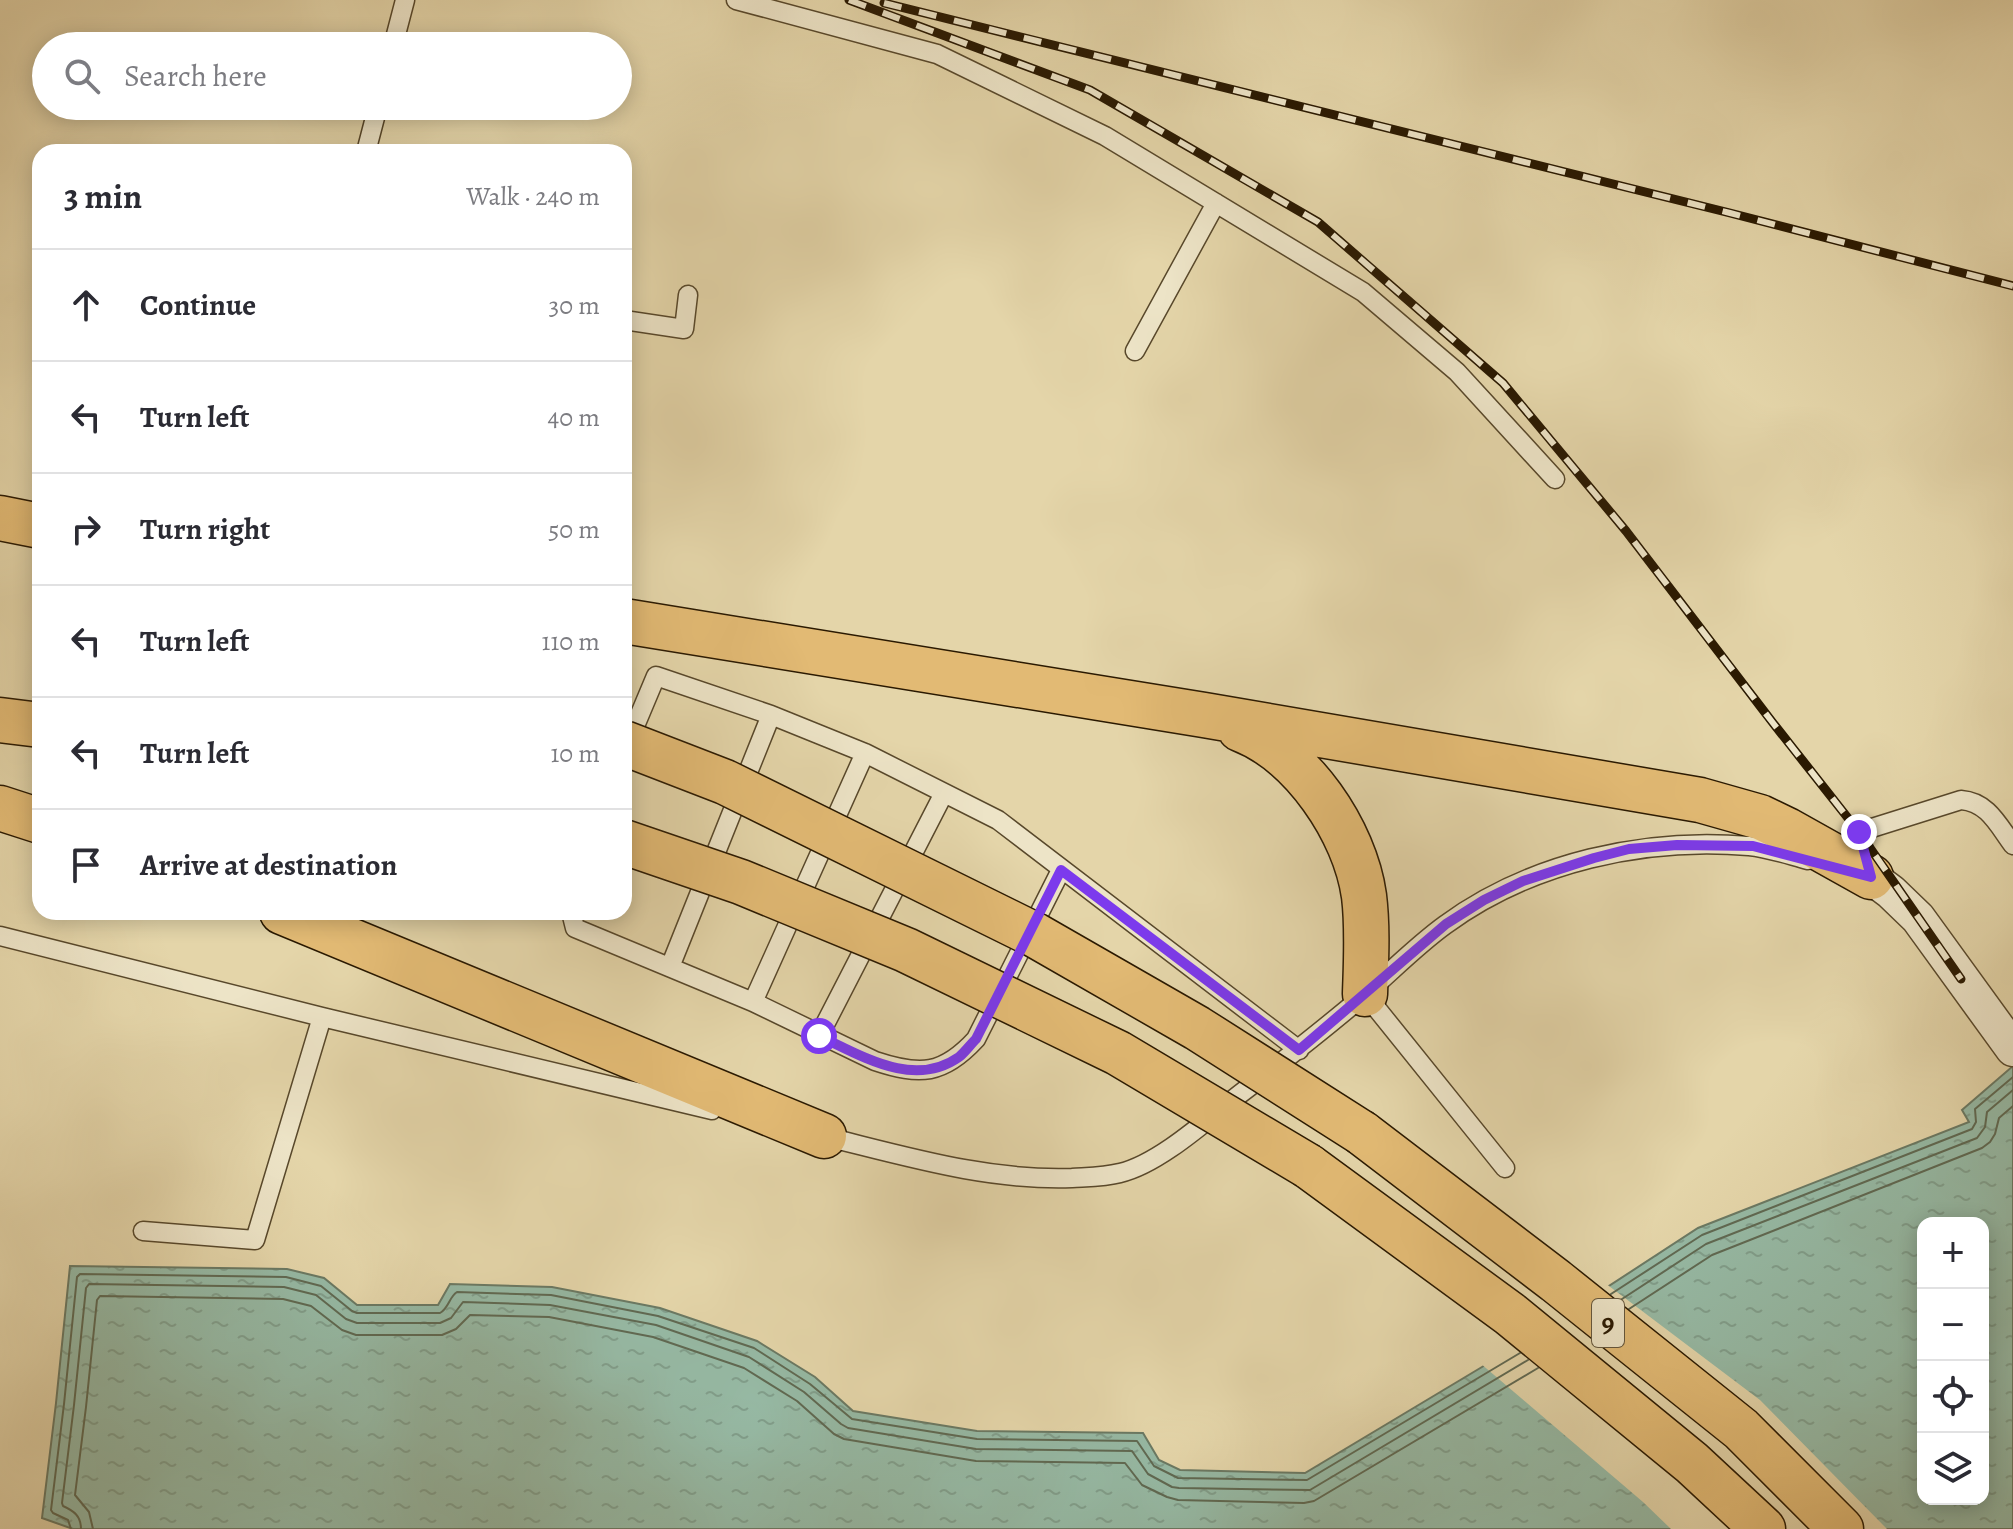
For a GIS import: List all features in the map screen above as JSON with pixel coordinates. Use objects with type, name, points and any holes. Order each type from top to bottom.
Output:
[{"type":"highway","points":[[632,622],[1204,715],[1700,800],[1760,817],[1871,877]]},
{"type":"highway","points":[[1204,715],[1246,731],[1294,765],[1320,795],[1344,831],[1355,858],[1363,893],[1365,994]]},
{"type":"highway","points":[[0,720],[32,724]]},
{"type":"highway","name":"9","points":[[632,746],[725,782],[1035,935],[1197,1028],[1362,1133],[1556,1281],[1741,1429],[1841,1529]]},
{"type":"highway","points":[[0,808],[32,818]]},
{"type":"highway","name":"9","points":[[632,845],[741,882],[906,950],[1118,1053],[1295,1158],[1510,1314],[1692,1463],[1763,1529]]},
{"type":"highway","points":[[301,920],[824,1136]]},
{"type":"street","points":[[1871,877],[1918,918],[2013,1049]]},
{"type":"lane","points":[[397,32],[405,0]]},
{"type":"lane","points":[[736,0],[937,54],[1105,136],[1363,292],[1457,372],[1555,479]]},
{"type":"lane","points":[[368,144],[374,120]]},
{"type":"lane","points":[[1135,351],[1216,203]]},
{"type":"lane","points":[[632,321],[684,329],[688,295]]},
{"type":"lane","points":[[632,733],[656,676],[771,715],[865,753],[998,820],[1299,1050]]},
{"type":"lane","points":[[670,967],[771,715]]},
{"type":"lane","points":[[753,1002],[865,753]]},
{"type":"lane","points":[[819,1036],[944,793]]},
{"type":"lane","points":[[0,936],[322,1017],[965,1170],[1046,1179],[1120,1173],[1151,1162],[1299,1050],[1446,924],[1484,900],[1523,881],[1629,849],[1677,845],[1753,846],[1871,877],[1859,832],[1961,800],[1980,804],[1987,810],[2013,845]]},
{"type":"lane","points":[[573,920],[575,928],[753,1002],[875,1061],[918,1071],[940,1067],[960,1056],[976,1039],[1061,870]]},
{"type":"lane","points":[[1365,994],[1505,1168]]},
{"type":"lane","points":[[143,1231],[255,1240],[322,1017]]},
{"type":"water","points":[[2013,1066],[2013,1529],[73,1529],[42,1518],[70,1266],[287,1269],[324,1278],[357,1305],[438,1305],[450,1284],[552,1287],[660,1308],[757,1341],[815,1377],[853,1411],[977,1431],[1143,1433],[1159,1460],[1180,1470],[1305,1473],[1512,1349],[1698,1228],[1969,1122],[1962,1110]]},
{"type":"pier","points":[[1605,1283],[1760,1400],[1887,1529],[1671,1529],[1480,1363]]},
{"type":"railway","points":[[849,0],[1090,90],[1318,222],[1503,383],[1626,531],[1859,832],[1961,979]]},
{"type":"railway","points":[[884,3],[2013,286]]},
{"type":"route","points":[[819,1036],[895,1068],[918,1071],[940,1067],[960,1056],[976,1039],[1061,870],[1299,1050],[1446,924],[1484,900],[1523,881],[1629,849],[1677,845],[1753,846],[1871,877],[1859,832]]}]
